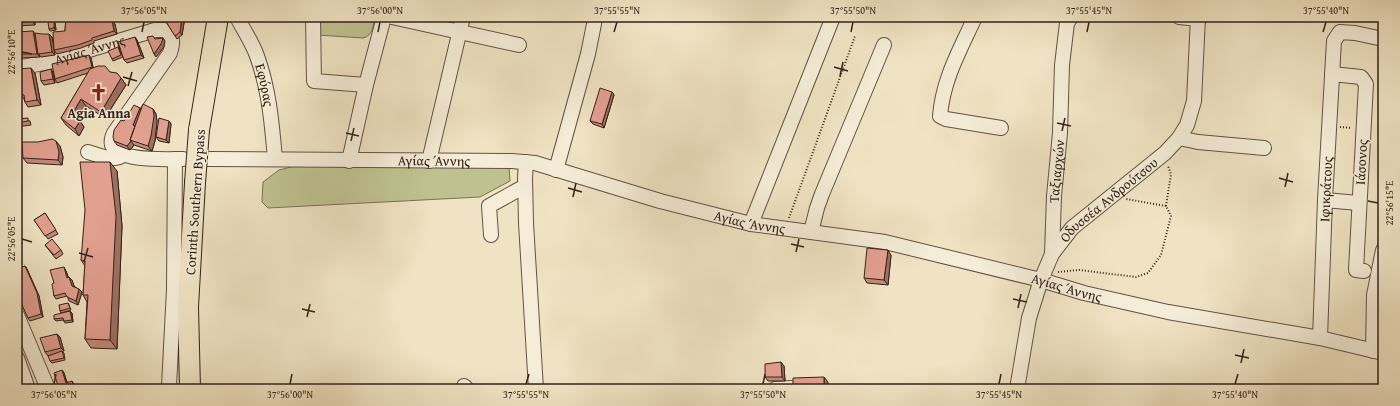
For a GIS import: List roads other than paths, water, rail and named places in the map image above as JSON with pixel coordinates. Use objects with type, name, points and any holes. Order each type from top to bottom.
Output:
[{"type":"highway","name":"Corinth Southern Bypass","points":[[190,389],[188,306],[195,183],[199,130],[218,17]]},
{"type":"street","name":"Εφύρας","points":[[237,17],[257,54],[268,91],[275,159]]},
{"type":"street","points":[[313,17],[314,81],[366,85]]},
{"type":"street","points":[[349,161],[366,85],[384,17]]},
{"type":"street","points":[[392,17],[518,45]]},
{"type":"street","points":[[429,161],[463,17]]},
{"type":"street","points":[[556,170],[588,54],[595,17]]},
{"type":"street","points":[[751,224],[833,17]]},
{"type":"street","points":[[975,17],[947,77],[941,100],[940,116],[946,119],[1001,128]]},
{"type":"street","name":"Ταξιαρχών","points":[[1052,254],[1054,196],[1060,133],[1062,65],[1067,23],[1071,17]]},
{"type":"street","points":[[1179,17],[1199,18]]},
{"type":"street","name":"Οδυσσέα Ανδρούτσου","points":[[1017,389],[1029,318],[1042,277],[1052,254],[1072,228],[1165,153],[1179,138],[1187,125],[1194,101],[1199,18]]},
{"type":"street","name":"Αγίας Άννης","points":[[17,68],[50,62],[154,24],[169,32],[172,36],[173,43],[170,53],[114,133],[111,140],[115,150],[124,154]]},
{"type":"street","name":"Ιφικράτους","points":[[1320,338],[1325,200],[1334,40],[1340,32],[1355,33],[1383,39]]},
{"type":"street","points":[[811,232],[822,194],[884,45]]},
{"type":"street","name":"Ιάσονος","points":[[1332,74],[1361,77],[1366,84],[1358,203],[1356,270],[1364,270]]},
{"type":"street","points":[[1179,138],[1198,142],[1264,148]]},
{"type":"street","points":[[88,152],[107,158],[120,157],[124,154],[140,158],[179,159],[169,386]]},
{"type":"street","name":"Αγίας Άννης","points":[[207,159],[535,163],[660,200],[751,224],[885,242],[1042,277],[1084,293],[1168,312],[1320,338],[1378,352]]},
{"type":"street","points":[[526,162],[532,332],[536,389]]},
{"type":"street","points":[[491,235],[489,206],[526,186]]},
{"type":"street","points":[[1325,200],[1358,203]]},
{"type":"street","points":[[1378,352],[1374,295],[1383,250]]},
{"type":"street","points":[[17,315],[48,389]]},
{"type":"street","points":[[17,358],[28,389]]},
{"type":"street","points":[[775,389],[791,388]]},
{"type":"place","name":"Agia Anna","points":[[99,93]]}]
